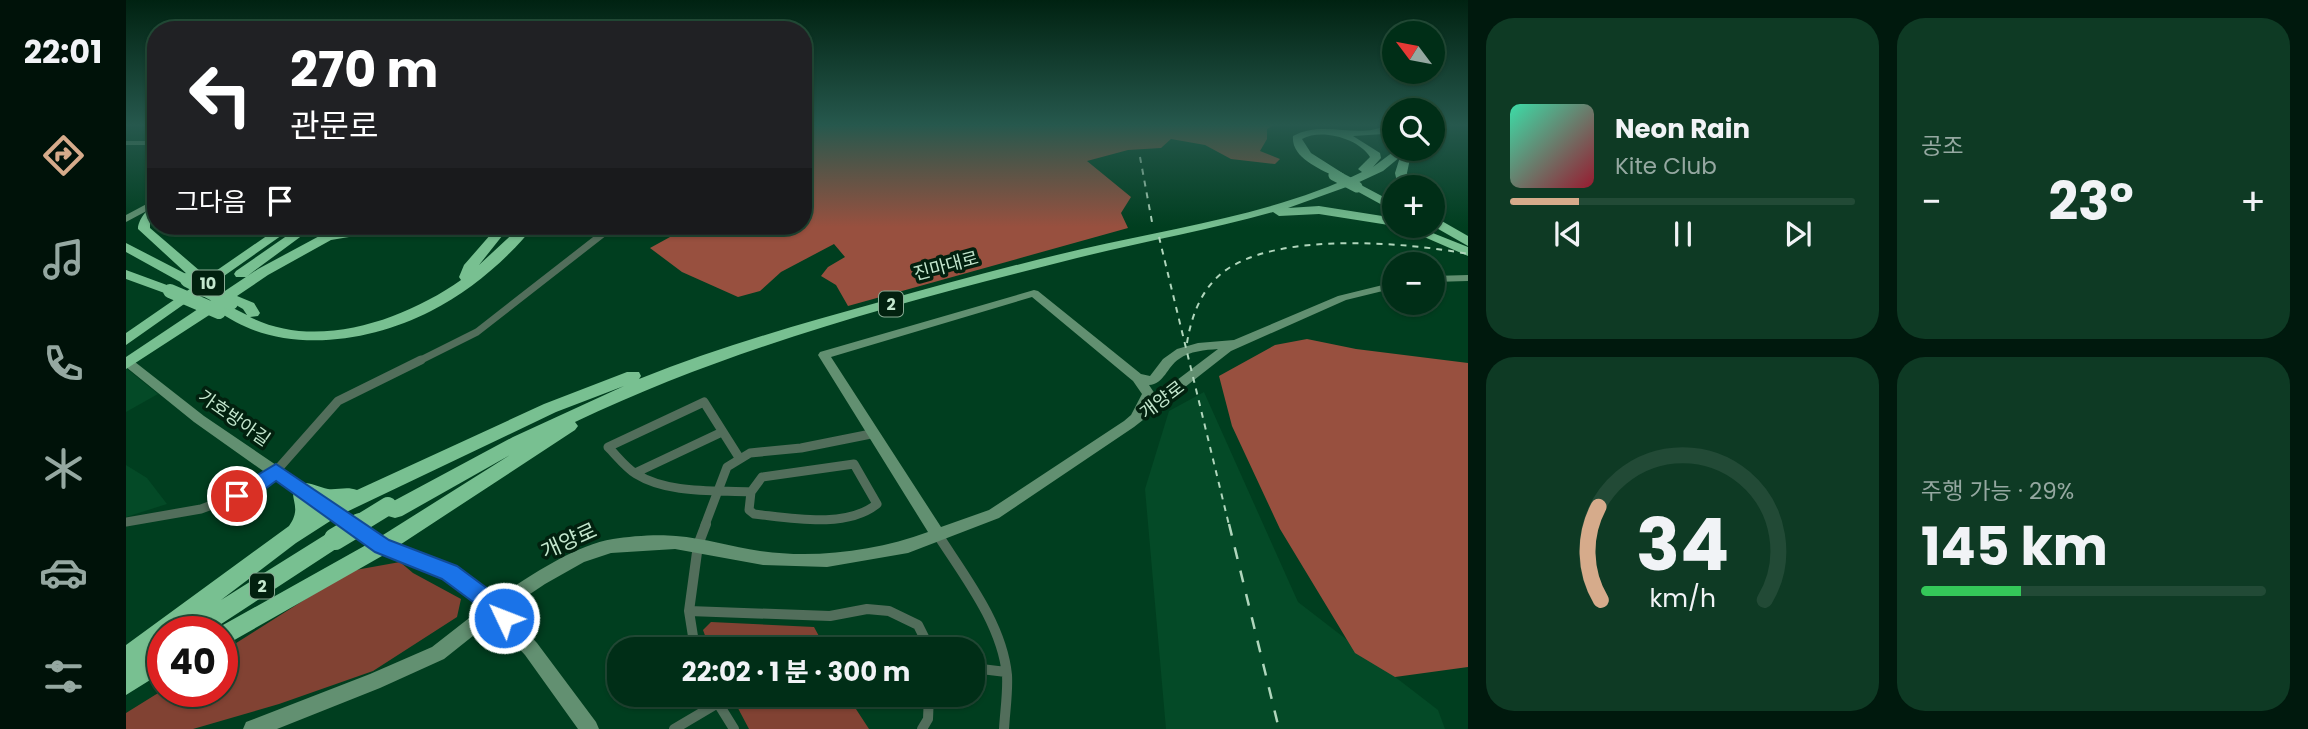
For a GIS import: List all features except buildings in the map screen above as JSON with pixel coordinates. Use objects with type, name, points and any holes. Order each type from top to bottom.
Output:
[{"type":"highway","points":[[1309,159],[1382,199]]},
{"type":"highway","points":[[1312,159],[1336,175]]},
{"type":"highway","points":[[1364,169],[1375,159]]},
{"type":"highway","name":"진마대로","points":[[392,508],[495,445],[553,416],[660,371],[782,329],[1311,187],[1364,169],[1379,159]]},
{"type":"highway","name":"진마대로","points":[[392,508],[557,422],[696,363],[773,338],[957,286],[1332,190],[1378,170],[1390,161]]},
{"type":"highway","points":[[1231,218],[1261,213],[1319,210],[1382,219]]},
{"type":"highway","points":[[1445,229],[1468,247]]},
{"type":"highway","points":[[1445,233],[1468,247]]},
{"type":"highway","points":[[152,235],[183,266],[183,282]]},
{"type":"highway","name":"10","points":[[126,331],[266,235]]},
{"type":"highway","name":"10","points":[[126,340],[276,235]]},
{"type":"highway","points":[[128,362],[297,235]]},
{"type":"highway","points":[[306,235],[320,238],[331,235]]},
{"type":"highway","points":[[128,362],[264,272],[331,235]]},
{"type":"highway","points":[[465,280],[469,268],[496,235]]},
{"type":"highway","points":[[248,316],[300,328],[353,327],[383,322],[430,303],[465,280],[507,235]]},
{"type":"highway","points":[[126,247],[183,282],[278,333],[306,336],[365,330],[411,317],[458,290],[518,235]]},
{"type":"highway","points":[[1445,235],[1468,247]]},
{"type":"highway","points":[[1441,238],[1468,247]]},
{"type":"highway","points":[[126,257],[183,282],[227,306]]},
{"type":"highway","points":[[126,274],[183,282]]},
{"type":"highway","points":[[238,628],[382,546],[592,411],[687,371],[696,363]]},
{"type":"highway","points":[[126,659],[289,537],[331,510],[551,408],[639,374],[660,371]]},
{"type":"highway","points":[[289,537],[307,518],[302,489],[331,497],[363,493]]},
{"type":"highway","name":"2","points":[[216,616],[392,508]]},
{"type":"highway","name":"2","points":[[229,616],[339,541]]},
{"type":"highway","points":[[126,673],[147,659]]},
{"type":"highway","points":[[126,683],[147,669]]},
{"type":"highway","points":[[126,694],[147,681]]},
{"type":"street","points":[[126,219],[147,207]]},
{"type":"street","points":[[126,522],[140,517],[178,514],[237,496],[276,471],[320,417],[338,401],[477,332],[602,235]]},
{"type":"street","points":[[1445,279],[1468,278]]},
{"type":"street","name":"개양로","points":[[253,729],[374,682],[438,653],[495,608],[579,557],[611,546],[661,542],[698,545],[763,558],[827,560],[902,548],[938,536],[994,514],[1129,424],[1227,348],[1342,298],[1382,288]]},
{"type":"street","points":[[1004,729],[1006,672],[996,634],[824,355],[1034,293],[1137,378],[1149,394]]},
{"type":"street","points":[[1129,424],[1166,363],[1184,351],[1201,346],[1237,344]]},
{"type":"street","name":"가호방아길","points":[[128,362],[199,419],[382,546],[449,573],[495,608],[531,649],[589,729]]},
{"type":"street","points":[[1137,378],[1152,380],[1158,377]]},
{"type":"street","points":[[740,459],[704,402],[608,447],[635,473],[652,482],[751,492]]},
{"type":"street","points":[[635,473],[722,432]]},
{"type":"street","points":[[693,637],[689,611],[698,545],[727,467],[750,453],[801,448],[871,434]]},
{"type":"street","points":[[854,464],[877,504],[873,510],[858,514],[799,519],[754,514],[749,510],[751,492],[762,477],[854,464]]},
{"type":"street","points":[[689,611],[830,616],[867,609],[889,611],[918,625],[926,637]]},
{"type":"street","points":[[985,669],[1006,672]]},
{"type":"street","points":[[674,729],[704,707]]},
{"type":"street","points":[[720,707],[734,729]]},
{"type":"street","points":[[922,729],[928,719],[928,707]]},
{"type":"shaded area","points":[[812,159],[1094,159],[1087,161],[1131,197],[1121,213],[1128,228],[848,306],[836,285],[821,276],[828,267],[845,257],[834,244],[781,272],[760,291],[738,297],[682,272],[650,248],[674,235],[812,235]]},
{"type":"shaded area","points":[[1231,159],[1280,159],[1275,164]]},
{"type":"shaded area","points":[[1307,339],[1356,349],[1468,363],[1468,667],[1395,677],[1355,653],[1280,529],[1232,426],[1219,376],[1275,345]]},
{"type":"shaded area","points":[[126,368],[158,394],[126,412]]},
{"type":"shaded area","points":[[1204,392],[1298,602],[1438,710],[1445,729],[1166,729],[1145,489],[1169,411]]},
{"type":"shaded area","points":[[126,465],[147,478],[167,504],[126,517]]},
{"type":"shaded area","points":[[400,562],[413,573],[461,599],[457,617],[373,671],[279,704],[193,729],[126,729],[126,713],[147,700],[147,707],[238,707],[238,642],[350,571]]},
{"type":"shaded area","points":[[711,622],[814,627],[819,637],[706,637],[703,630]]},
{"type":"shaded area","points":[[737,707],[855,707],[869,729],[749,729]]},
{"type":"railway","points":[[1140,159],[1152,222]]},
{"type":"railway","points":[[1159,237],[1229,525]]},
{"type":"railway","points":[[1187,343],[1194,314],[1208,287],[1222,273],[1245,260],[1306,245],[1341,243],[1411,246],[1468,254]]},
{"type":"railway","points":[[1229,524],[1279,729]]},
{"type":"route","points":[[237,496],[276,471],[382,546],[449,573],[504,618]]}]
